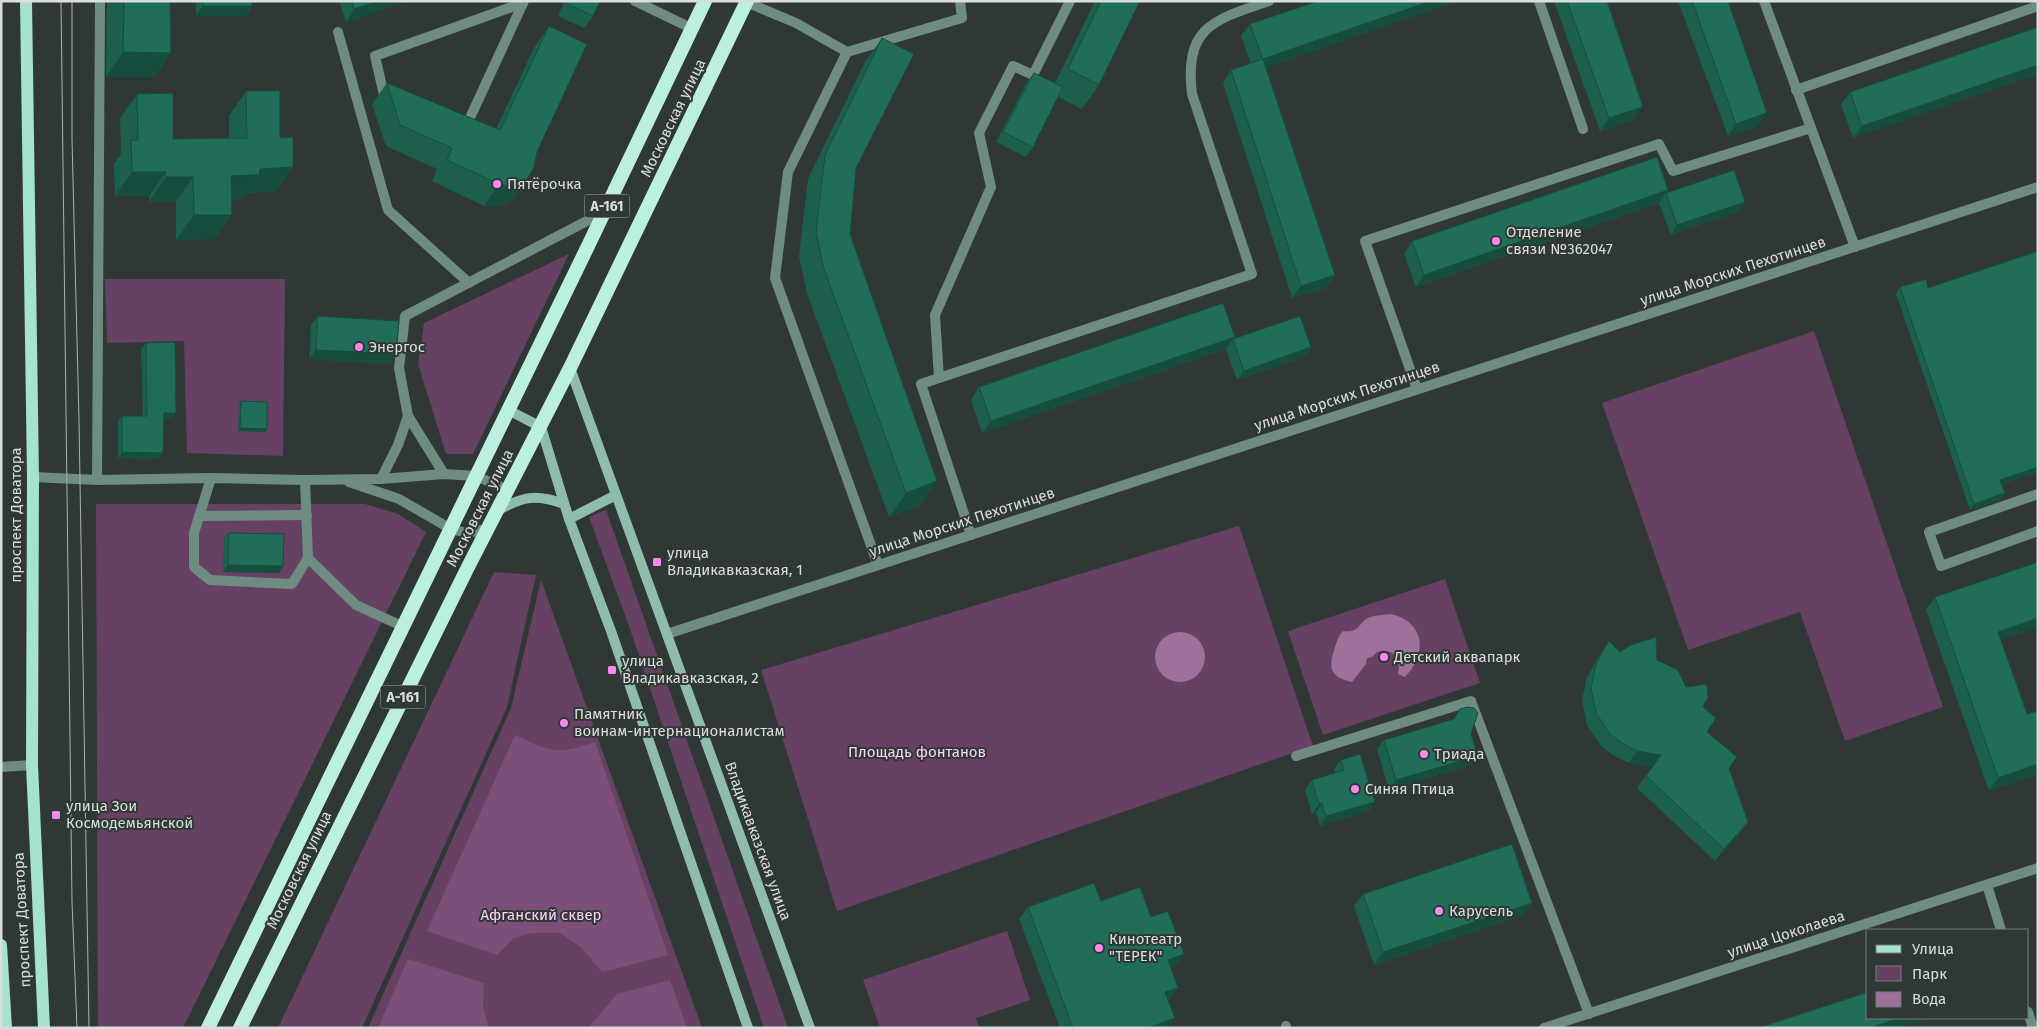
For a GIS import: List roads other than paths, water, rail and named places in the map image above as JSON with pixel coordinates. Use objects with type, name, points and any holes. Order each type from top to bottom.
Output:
[{"type":"highway","name":"Московская улица","points":[[208,1028],[404,628],[704,1]]},
{"type":"highway","name":"Московская улица","points":[[240,1028],[496,511],[541,427],[746,2]]},
{"type":"main road","name":"проспект Доватора","points":[[26,1],[33,477],[32,766],[44,1028]]},
{"type":"main road","name":"Владикавказская улица","points":[[570,368],[810,1028]]},
{"type":"main road","points":[[508,410],[541,427],[569,519],[611,631],[748,1028]]},
{"type":"main road","points":[[569,519],[616,494]]},
{"type":"main road","points":[[496,511],[517,500],[526,498],[547,498],[564,504]]},
{"type":"main road","name":"проспект Доватора","points":[[1,945],[6,1028]]},
{"type":"street","points":[[97,480],[100,1]]},
{"type":"street","points":[[635,1],[691,28]]},
{"type":"street","points":[[746,2],[796,23],[847,52],[962,18],[960,1]]},
{"type":"street","points":[[939,378],[935,315],[991,187],[979,133],[1014,66],[1033,75],[1070,1]]},
{"type":"street","points":[[971,535],[921,384],[1252,274],[1192,94],[1190,76],[1193,53],[1200,36],[1211,24],[1225,16],[1269,1]]},
{"type":"street","points":[[1539,1],[1583,129]]},
{"type":"street","points":[[1764,1],[1855,247]]},
{"type":"street","points":[[401,103],[384,96],[375,56],[523,2]]},
{"type":"street","points":[[451,125],[469,120],[523,2]]},
{"type":"street","points":[[1796,90],[2038,6]]},
{"type":"street","points":[[338,32],[388,210],[469,283]]},
{"type":"street","points":[[847,52],[788,172],[775,278],[878,565]]},
{"type":"street","points":[[1417,389],[1365,241],[1659,144],[1673,171],[1811,128]]},
{"type":"street","name":"улица Морских Пехотинцев","points":[[666,634],[2038,187]]},
{"type":"street","points":[[444,474],[408,416],[399,368],[406,316],[604,212]]},
{"type":"street","points":[[380,479],[398,445],[408,416]]},
{"type":"street","points":[[33,477],[97,480],[211,478],[305,480],[380,479],[444,474],[476,476],[508,490]]},
{"type":"street","points":[[211,478],[194,533],[194,567],[210,580],[292,584],[308,558],[305,480]]},
{"type":"street","points":[[341,479],[399,499],[450,529],[467,534],[487,530]]},
{"type":"street","points":[[2038,494],[1929,532],[1941,566],[2038,531]]},
{"type":"street","points":[[199,516],[307,516]]},
{"type":"street","points":[[308,558],[356,605],[404,628]]},
{"type":"street","points":[[1296,756],[1471,701],[1589,1014]]},
{"type":"street","points":[[1,767],[32,766]]},
{"type":"street","name":"улица Цоколаева","points":[[1544,1028],[2038,868]]},
{"type":"street","points":[[1988,885],[2001,929]]},
{"type":"water","points":[[1391,614],[1411,624],[1419,640],[1420,649],[1417,659],[1405,677],[1398,674],[1398,657],[1385,651],[1378,652],[1372,657],[1367,658],[1366,664],[1352,682],[1337,676],[1331,665],[1338,639],[1343,631],[1356,629],[1370,617]]},
{"type":"water","points":[[1175,632],[1185,632],[1198,639],[1205,652],[1205,662],[1198,675],[1185,682],[1175,682],[1166,678],[1159,671],[1155,662],[1155,652],[1159,643],[1166,636]]},
{"type":"tram line","points":[[61,1],[72,902],[77,1028]]},
{"type":"tram line","points":[[72,1],[72,139],[79,420],[89,1028]]},
{"type":"place","name":"Пятёрочка","points":[[497,184]]},
{"type":"place","name":"Отделение связи №362047","points":[[1496,241]]},
{"type":"place","name":"Энергос","points":[[359,347]]},
{"type":"place","name":"улица Владикавказская, 1","points":[[657,562]]},
{"type":"place","name":"Детский аквапарк","points":[[1384,657]]},
{"type":"place","name":"улица Владикавказская, 2","points":[[612,670]]},
{"type":"place","name":"Памятник воинам-интернационалистам","points":[[564,723]]},
{"type":"place","name":"Триада","points":[[1424,754]]},
{"type":"place","name":"Синяя Птица","points":[[1355,789]]},
{"type":"place","name":"улица Зои Космодемьянской","points":[[56,815]]},
{"type":"place","name":"Карусель","points":[[1439,911]]},
{"type":"place","name":"Кинотеатр \"ТЕРЕК\"","points":[[1099,948]]},
{"type":"park label","name":"Площадь фонтанов","points":[[917,752]]},
{"type":"park label","name":"Афганский сквер","points":[[541,915]]}]
